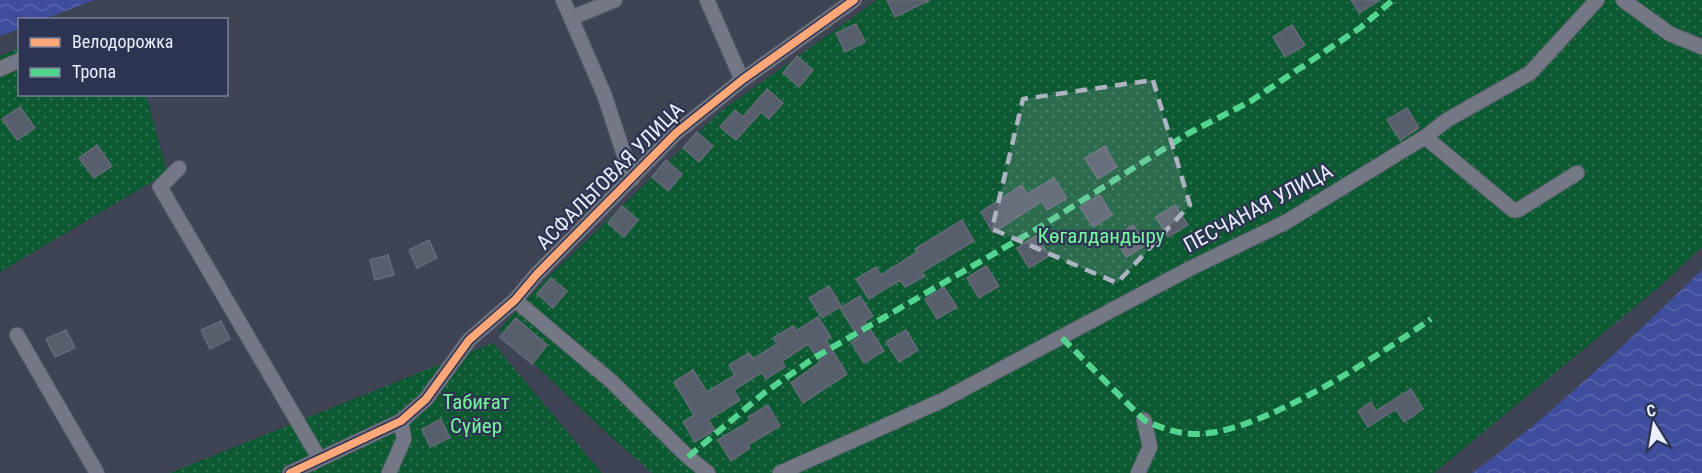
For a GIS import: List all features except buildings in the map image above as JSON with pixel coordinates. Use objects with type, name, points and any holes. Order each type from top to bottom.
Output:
[{"type":"street","points":[[563,0],[604,94],[632,179]]},
{"type":"street","points":[[571,18],[615,0]]},
{"type":"street","points":[[707,0],[742,80]]},
{"type":"street","name":"АСФАЛЬТОВАЯ УЛИЦА","points":[[290,473],[401,421],[426,399],[469,340],[515,300],[537,274],[676,133],[742,80],[854,0]]},
{"type":"street","name":"ПЕСЧАНАЯ УЛИЦА","points":[[780,473],[943,400],[1189,269],[1286,222],[1425,137],[1447,120],[1530,73],[1597,0]]},
{"type":"street","points":[[1623,0],[1670,34],[1702,46]]},
{"type":"street","points":[[0,69],[18,61]]},
{"type":"street","points":[[1425,137],[1514,210],[1518,210],[1577,173]]},
{"type":"street","points":[[178,168],[160,187],[320,458]]},
{"type":"street","points":[[515,300],[611,381],[688,457],[708,473]]},
{"type":"street","points":[[17,335],[97,473]]},
{"type":"street","points":[[1138,473],[1150,447],[1144,420]]},
{"type":"street","points":[[388,473],[404,440],[401,421]]},
{"type":"highlighted area","points":[[1153,80],[1190,205],[1117,283],[992,229],[1023,99]]},
{"type":"green space","name":"Көгалдандыру","points":[[877,0],[1702,0],[1702,247],[1659,287],[1434,473],[652,473],[599,426],[499,330],[539,286],[720,112]]},
{"type":"green space","points":[[18,48],[18,96],[146,96],[167,173],[0,272],[0,56]]},
{"type":"green space","name":"Табиғат Сүйер","points":[[493,343],[602,473],[170,473]]},
{"type":"water","points":[[0,0],[95,0],[47,18],[18,18],[18,29],[0,36]]},
{"type":"water","points":[[1702,270],[1702,473],[1472,473],[1562,401]]},
{"type":"marked path","points":[[688,457],[764,393],[814,358],[1045,224],[1189,133],[1251,101],[1360,28],[1393,0]]},
{"type":"marked path","points":[[1062,338],[1144,420],[1171,430],[1201,434],[1228,429],[1289,405],[1352,371],[1431,319]]},
{"type":"cycle path","points":[[290,473],[401,421],[426,399],[469,340],[515,300],[537,274],[676,133],[742,80],[854,0]]}]
